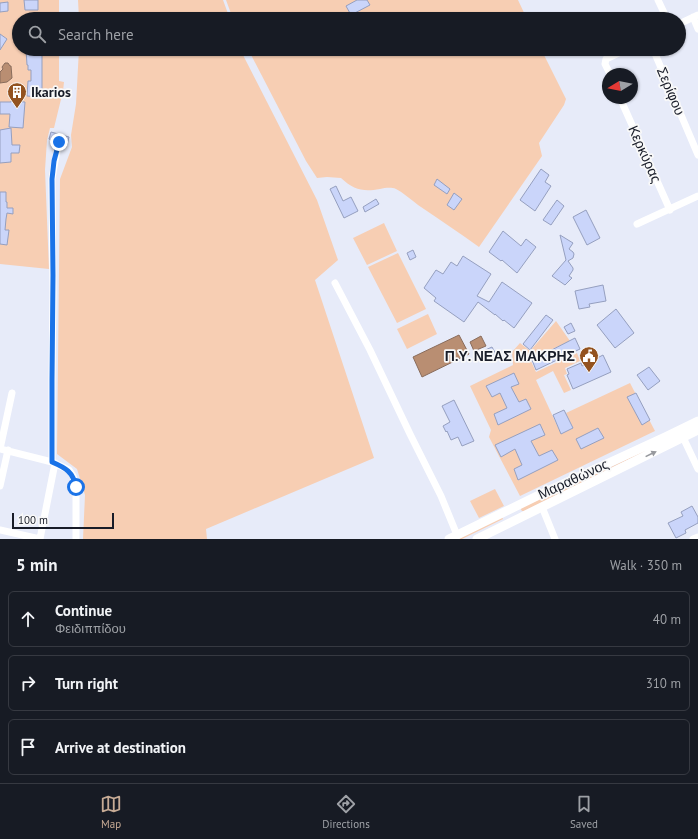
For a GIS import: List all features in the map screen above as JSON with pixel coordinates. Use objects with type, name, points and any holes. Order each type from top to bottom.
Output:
[{"type":"main road","name":"Μαραθώνος","points":[[477,539],[682,434],[698,421]]},
{"type":"main road","name":"Μαραθώνος","points":[[453,537],[537,496],[666,437],[698,430]]},
{"type":"street","points":[[658,0],[664,12]]},
{"type":"street","points":[[686,21],[696,16],[698,29]]},
{"type":"street","points":[[607,68],[605,61],[612,56]]},
{"type":"street","name":"Σερίφου","points":[[656,56],[698,155]]},
{"type":"street","name":"Κερκύρας","points":[[623,104],[670,210]]},
{"type":"street","points":[[0,530],[40,539],[53,462],[52,179],[54,161],[59,142]]},
{"type":"street","points":[[637,224],[698,196]]},
{"type":"street","points":[[335,283],[370,350],[441,496],[453,537]]},
{"type":"street","points":[[0,486],[3,449],[12,393]]},
{"type":"street","points":[[682,434],[698,469]]},
{"type":"street","points":[[3,449],[53,462],[69,470],[75,481],[76,539]]},
{"type":"street","points":[[542,507],[555,539]]},
{"type":"street","points":[[693,539],[698,537]]},
{"type":"shaded area","points":[[0,0],[59,0],[59,12],[12,12],[12,56],[59,56],[59,81],[64,82],[54,128],[50,128],[47,140],[45,170],[49,269],[0,264]]},
{"type":"shaded area","points":[[78,0],[223,0],[227,12],[79,12]]},
{"type":"shaded area","points":[[226,0],[518,0],[524,12],[230,12]]},
{"type":"shaded area","points":[[79,56],[244,56],[317,200],[338,260],[315,280],[374,458],[206,529],[207,539],[83,539],[85,495],[77,469],[57,454],[60,179],[72,147],[71,135],[76,104]]},
{"type":"shaded area","points":[[252,56],[544,56],[566,99],[564,105],[539,143],[542,156],[479,247],[396,189],[388,188],[364,190],[355,188],[341,178],[317,178],[306,161]]},
{"type":"shaded area","points":[[5,63],[8,63],[11,66],[12,78],[7,82],[0,83],[0,72]]},
{"type":"shaded area","points":[[384,223],[397,251],[367,265],[353,238]]},
{"type":"shaded area","points":[[398,253],[426,309],[397,323],[368,267]]},
{"type":"shaded area","points":[[428,314],[437,334],[407,349],[397,329]]},
{"type":"shaded area","points":[[556,321],[570,341],[530,359],[536,372],[577,353],[580,361],[565,368],[567,374],[564,375],[571,390],[564,393],[553,371],[536,380],[561,434],[573,428],[566,413],[630,383],[655,431],[520,496],[489,437],[491,430],[470,386],[513,365],[512,352],[520,343],[530,351]]},
{"type":"shaded area","points":[[459,335],[469,354],[422,377],[413,357]]},
{"type":"shaded area","points":[[481,336],[486,346],[474,351],[470,342]]},
{"type":"shaded area","points":[[666,441],[524,511],[520,508],[609,468]]},
{"type":"shaded area","points":[[495,489],[504,506],[479,518],[470,501]]},
{"type":"shaded area","points":[[502,517],[503,519],[462,539],[458,539]]},
{"type":"building","points":[[24,0],[38,0],[38,10],[25,10]]},
{"type":"building","points":[[357,0],[367,0],[370,5],[357,12],[349,12],[346,6]]},
{"type":"building","points":[[8,2],[8,11],[0,12],[0,3]]},
{"type":"building","points":[[0,34],[7,39],[0,50]]},
{"type":"building","points":[[26,56],[42,56],[42,97],[27,96],[28,81],[31,81],[31,70],[28,70]]},
{"type":"building","points":[[0,102],[25,102],[23,128],[9,127],[10,114],[0,114]]},
{"type":"building","points":[[11,128],[12,145],[20,145],[19,153],[11,153],[11,162],[0,163],[0,130]]},
{"type":"building","points":[[51,132],[69,137],[67,145],[64,144],[64,140],[60,137],[57,137],[54,141],[49,139]]},
{"type":"building","points":[[541,169],[549,175],[545,182],[551,186],[535,211],[520,200]]},
{"type":"building","points":[[437,179],[450,189],[447,194],[434,185]]},
{"type":"building","points":[[336,186],[343,201],[351,197],[358,211],[344,218],[330,189]]},
{"type":"building","points":[[0,192],[6,192],[7,208],[13,208],[13,214],[7,213],[6,219],[5,230],[9,230],[7,245],[0,244]]},
{"type":"building","points":[[454,193],[462,199],[454,210],[447,205]]},
{"type":"building","points":[[376,199],[379,204],[365,212],[363,207]]},
{"type":"building","points":[[557,200],[564,206],[551,225],[543,220]]},
{"type":"building","points":[[586,210],[600,238],[587,245],[573,217]]},
{"type":"building","points":[[503,231],[521,246],[526,239],[536,247],[517,273],[502,260],[501,261],[489,252]]},
{"type":"building","points":[[560,235],[573,243],[569,249],[574,254],[573,258],[568,261],[573,268],[569,276],[572,278],[565,285],[552,276],[566,260]]},
{"type":"building","points":[[413,250],[416,257],[410,260],[407,253]]},
{"type":"building","points":[[463,256],[491,274],[477,296],[489,302],[502,282],[532,303],[514,328],[478,302],[464,322],[434,301],[436,298],[424,288],[436,270],[443,274],[451,262],[457,266]]},
{"type":"building","points":[[603,285],[606,301],[589,304],[590,307],[579,309],[575,291]]},
{"type":"building","points":[[616,309],[634,333],[615,348],[597,325]]},
{"type":"building","points":[[546,315],[553,320],[530,350],[523,344]]},
{"type":"building","points":[[571,323],[575,331],[568,334],[564,327]]},
{"type":"building","points":[[575,338],[580,349],[536,370],[532,360]]},
{"type":"building","points":[[492,347],[497,356],[487,360],[483,351]]},
{"type":"building","name":"Π.Υ. ΝΕΑΣ ΜΑΚΡΗΣ","points":[[603,355],[611,372],[573,389],[567,375],[569,374],[567,369],[581,363],[582,366]]},
{"type":"building","points":[[649,367],[660,381],[648,390],[637,375]]},
{"type":"building","points":[[514,373],[519,384],[511,387],[519,402],[526,399],[531,409],[498,425],[494,414],[507,408],[500,393],[492,397],[486,386]]},
{"type":"building","points":[[636,393],[650,420],[642,425],[627,397]]},
{"type":"building","points":[[454,400],[474,441],[462,446],[458,437],[451,440],[443,426],[450,422],[442,406]]},
{"type":"building","points":[[564,410],[573,428],[561,434],[553,415]]},
{"type":"building","points":[[540,424],[545,435],[531,441],[539,456],[552,450],[558,460],[518,480],[514,469],[522,465],[515,449],[501,457],[495,445]]},
{"type":"building","points":[[598,428],[604,438],[581,449],[576,439]]},
{"type":"building","points":[[692,506],[698,517],[698,523],[685,530],[686,533],[676,538],[668,523],[683,516],[681,512]]},
{"type":"place","name":"Ikarios","points":[[17,109]]},
{"type":"place","name":"Π.Υ. ΝΕΑΣ ΜΑΚΡΗΣ","points":[[589,373]]},
{"type":"route","points":[[59,142],[54,161],[52,179],[52,462],[69,470],[73,476],[76,487]]}]
